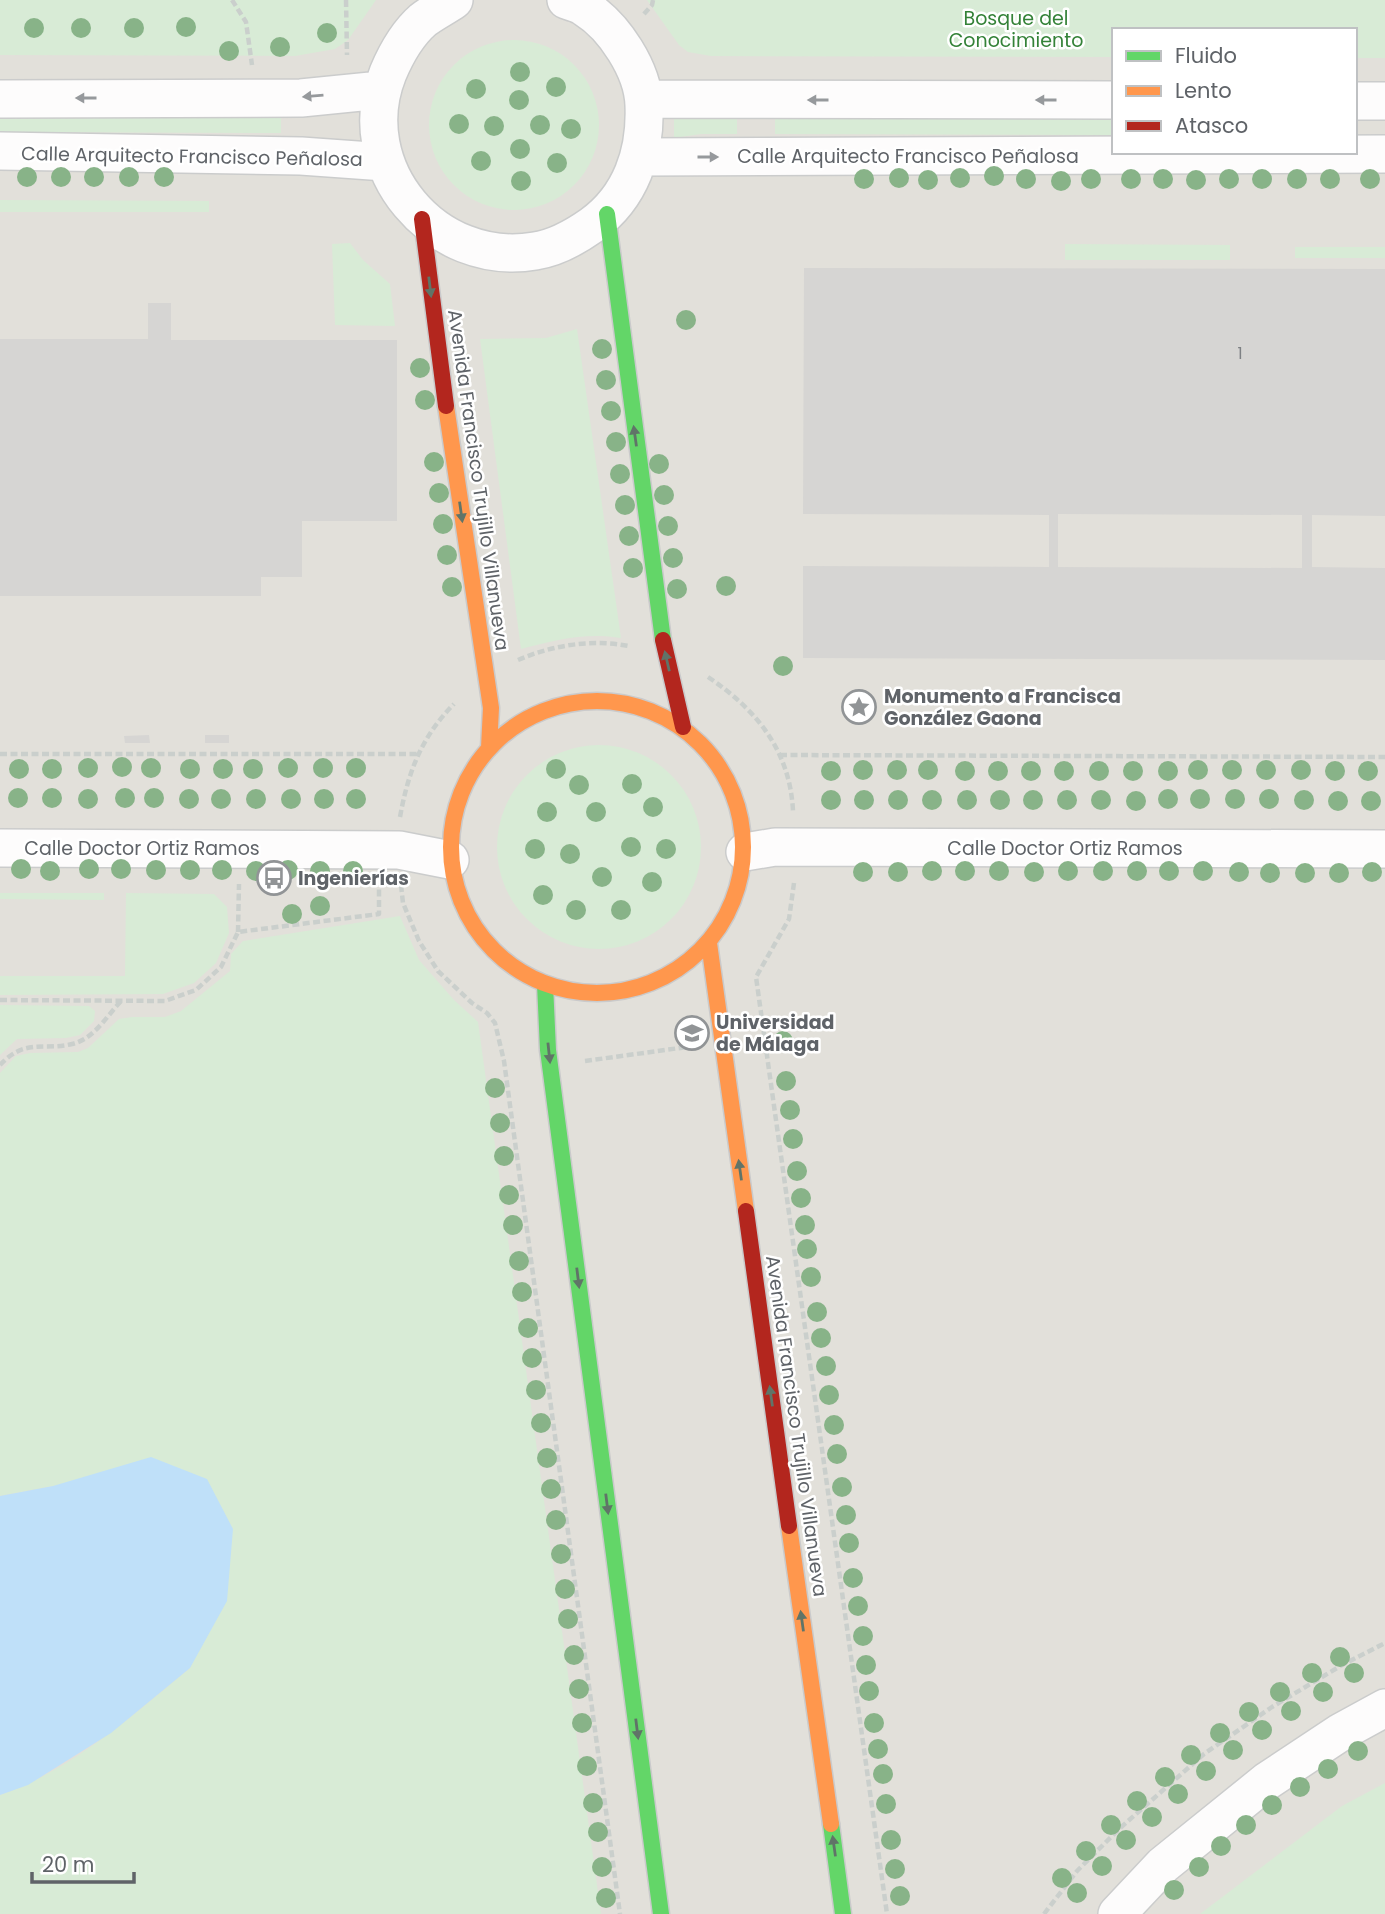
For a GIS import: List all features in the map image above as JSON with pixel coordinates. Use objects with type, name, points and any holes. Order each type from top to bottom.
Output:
[{"type":"street","points":[[454,0],[422,21],[396,52],[381,90],[378,126],[384,162],[399,193],[422,219],[456,241],[495,252],[535,251],[573,238],[607,214],[627,188],[640,157],[645,128],[644,99],[631,60],[608,27],[585,7],[566,0]]},
{"type":"street","points":[[0,99],[301,98],[381,90]]},
{"type":"street","points":[[644,99],[1112,100]]},
{"type":"street","points":[[1357,101],[1385,101]]},
{"type":"street","name":"Calle Arquitecto Francisco Peñalosa","points":[[0,152],[301,156],[384,162]]},
{"type":"street","name":"Calle Arquitecto Francisco Peñalosa","points":[[640,157],[1385,154]]},
{"type":"street","points":[[607,214],[665,656],[683,727]]},
{"type":"street","name":"Avenida Francisco Trujillo Villanueva","points":[[422,219],[443,389],[491,708],[489,748]]},
{"type":"street","points":[[604,700],[645,708],[683,727],[717,761],[733,793],[738,804],[745,852],[735,901],[709,943],[675,972],[633,990],[588,994],[545,984],[509,965],[480,935],[460,900],[450,860],[453,819],[466,781],[489,748],[522,721],[561,705],[604,700]]},
{"type":"street","name":"Calle Doctor Ortiz Ramos","points":[[745,852],[775,847],[1385,849]]},
{"type":"street","name":"Calle Doctor Ortiz Ramos","points":[[0,848],[399,850],[450,860]]},
{"type":"street","name":"Avenida Francisco Trujillo Villanueva","points":[[709,943],[843,1914]]},
{"type":"street","points":[[545,984],[550,1066],[661,1914]]},
{"type":"street","points":[[1117,1914],[1163,1865],[1267,1781],[1341,1732],[1385,1708]]},
{"type":"path","points":[[233,0],[246,22],[252,67]]},
{"type":"path","points":[[346,0],[347,55]]},
{"type":"path","points":[[645,14],[653,0]]},
{"type":"path","points":[[620,1914],[505,1071],[495,1024],[488,1013],[472,1003],[438,971],[419,941],[403,903],[399,850],[399,818],[407,780],[417,754],[446,712],[466,691],[487,681],[510,663],[537,652],[578,643],[614,643],[665,656],[697,670],[734,694],[763,725],[780,755],[792,787],[795,847],[794,885],[789,919],[756,977],[887,1914]]},
{"type":"path","points":[[0,754],[417,754]]},
{"type":"path","points":[[780,755],[1385,757]]},
{"type":"path","points":[[0,1000],[165,1001],[196,990],[221,967],[238,932],[239,881]]},
{"type":"path","points":[[238,932],[379,914],[379,881]]},
{"type":"path","points":[[0,1065],[10,1054],[35,1045],[72,1044],[92,1035],[121,1001]]},
{"type":"path","points":[[505,1071],[765,1040]]},
{"type":"path","points":[[1044,1914],[1085,1862],[1204,1754],[1272,1707],[1385,1643]]},
{"type":"shaded area","name":"Universidad de Málaga","points":[[0,0],[1385,0],[1385,1914],[0,1914]]},
{"type":"green space","points":[[0,0],[376,0],[348,40],[335,49],[295,56],[0,55]]},
{"type":"green space","name":"Bosque del Conocimiento","points":[[647,0],[1385,0],[1385,58],[1357,58],[1357,28],[1112,28],[1112,57],[711,56],[688,52],[679,45]]},
{"type":"green space","points":[[514,40],[547,46],[574,65],[593,92],[599,125],[593,158],[574,185],[547,204],[514,210],[481,204],[454,185],[435,158],[429,125],[435,92],[454,65],[481,46]]},
{"type":"green space","points":[[674,111],[737,115],[737,134],[701,134],[674,138]]},
{"type":"green space","points":[[0,114],[281,115],[281,133],[0,132]]},
{"type":"green space","points":[[775,115],[1112,116],[1112,135],[775,134]]},
{"type":"green space","points":[[0,200],[209,201],[209,212],[0,212]]},
{"type":"green space","points":[[350,243],[363,260],[390,284],[395,326],[335,325],[332,244]]},
{"type":"green space","points":[[1065,244],[1230,245],[1230,260],[1065,260]]},
{"type":"green space","points":[[1295,247],[1385,247],[1385,258],[1295,258]]},
{"type":"green space","points":[[577,329],[621,638],[583,636],[521,649],[480,339],[546,338]]},
{"type":"green space","points":[[599,745],[638,753],[656,762],[671,775],[684,790],[693,808],[701,847],[693,886],[684,904],[671,919],[656,932],[638,941],[599,949],[560,941],[542,932],[527,919],[514,904],[505,886],[497,847],[505,808],[514,790],[527,775],[542,762],[560,753]]},
{"type":"green space","points":[[0,893],[104,893],[104,900],[0,899]]},
{"type":"green space","points":[[126,893],[214,894],[227,907],[229,933],[216,963],[194,983],[163,994],[0,995],[0,976],[125,976]]},
{"type":"green space","points":[[400,916],[419,960],[454,1000],[478,1022],[601,1914],[0,1914],[0,1795],[52,1771],[100,1740],[190,1668],[53,1486],[0,1496],[0,1073],[16,1056],[78,1052],[88,1048],[119,1019],[165,1017],[181,1011],[230,971],[231,954],[243,941]]},
{"type":"green space","points":[[0,1005],[89,1006],[95,1011],[94,1021],[80,1035],[66,1038],[17,1039],[0,1055]]},
{"type":"green space","points":[[1385,1783],[1385,1914],[1200,1914],[1342,1806]]},
{"type":"water","points":[[151,1457],[207,1479],[233,1529],[227,1601],[190,1668],[111,1733],[28,1785],[0,1795],[0,1496],[53,1486]]},
{"type":"building","points":[[804,268],[1385,269],[1385,516],[1312,515],[1312,567],[1385,568],[1385,660],[803,658],[803,566],[1049,567],[1049,515],[803,514]],"holes":[[[1058,514],[1302,515],[1302,568],[1058,567]]]},
{"type":"building","points":[[148,303],[171,303],[171,340],[397,340],[397,521],[302,521],[302,577],[261,577],[261,596],[0,596],[0,339],[148,339]]},
{"type":"building","points":[[149,735],[150,743],[125,743],[124,736]]},
{"type":"building","points":[[205,735],[229,735],[229,743],[205,743]]},
{"type":"traffic: fast","points":[[607,214],[663,640]]},
{"type":"traffic: fast","points":[[545,984],[548,1050],[661,1914]]},
{"type":"traffic: fast","points":[[831,1824],[843,1914]]},
{"type":"traffic: slow","points":[[446,406],[491,708],[489,748]]},
{"type":"traffic: slow","points":[[597,701],[639,707],[666,718],[690,734],[710,754],[726,778],[737,805],[743,847],[737,889],[726,916],[710,940],[690,960],[666,976],[639,987],[597,993],[555,987],[528,976],[504,960],[484,940],[468,916],[457,889],[451,847],[457,805],[468,778],[484,754],[504,734],[528,718],[555,707],[597,701]]},
{"type":"traffic: slow","points":[[709,943],[746,1211]]},
{"type":"traffic: slow","points":[[789,1526],[831,1824]]},
{"type":"traffic: jam","points":[[422,219],[446,406]]},
{"type":"traffic: jam","points":[[663,640],[683,727]]},
{"type":"traffic: jam","points":[[746,1211],[789,1526]]},
{"type":"place","name":"Monumento a Francisca González Gaona","points":[[859,707]]},
{"type":"place","name":"Ingenierías","points":[[274,878]]},
{"type":"place","name":"Universidad de Málaga","points":[[692,1033]]}]
